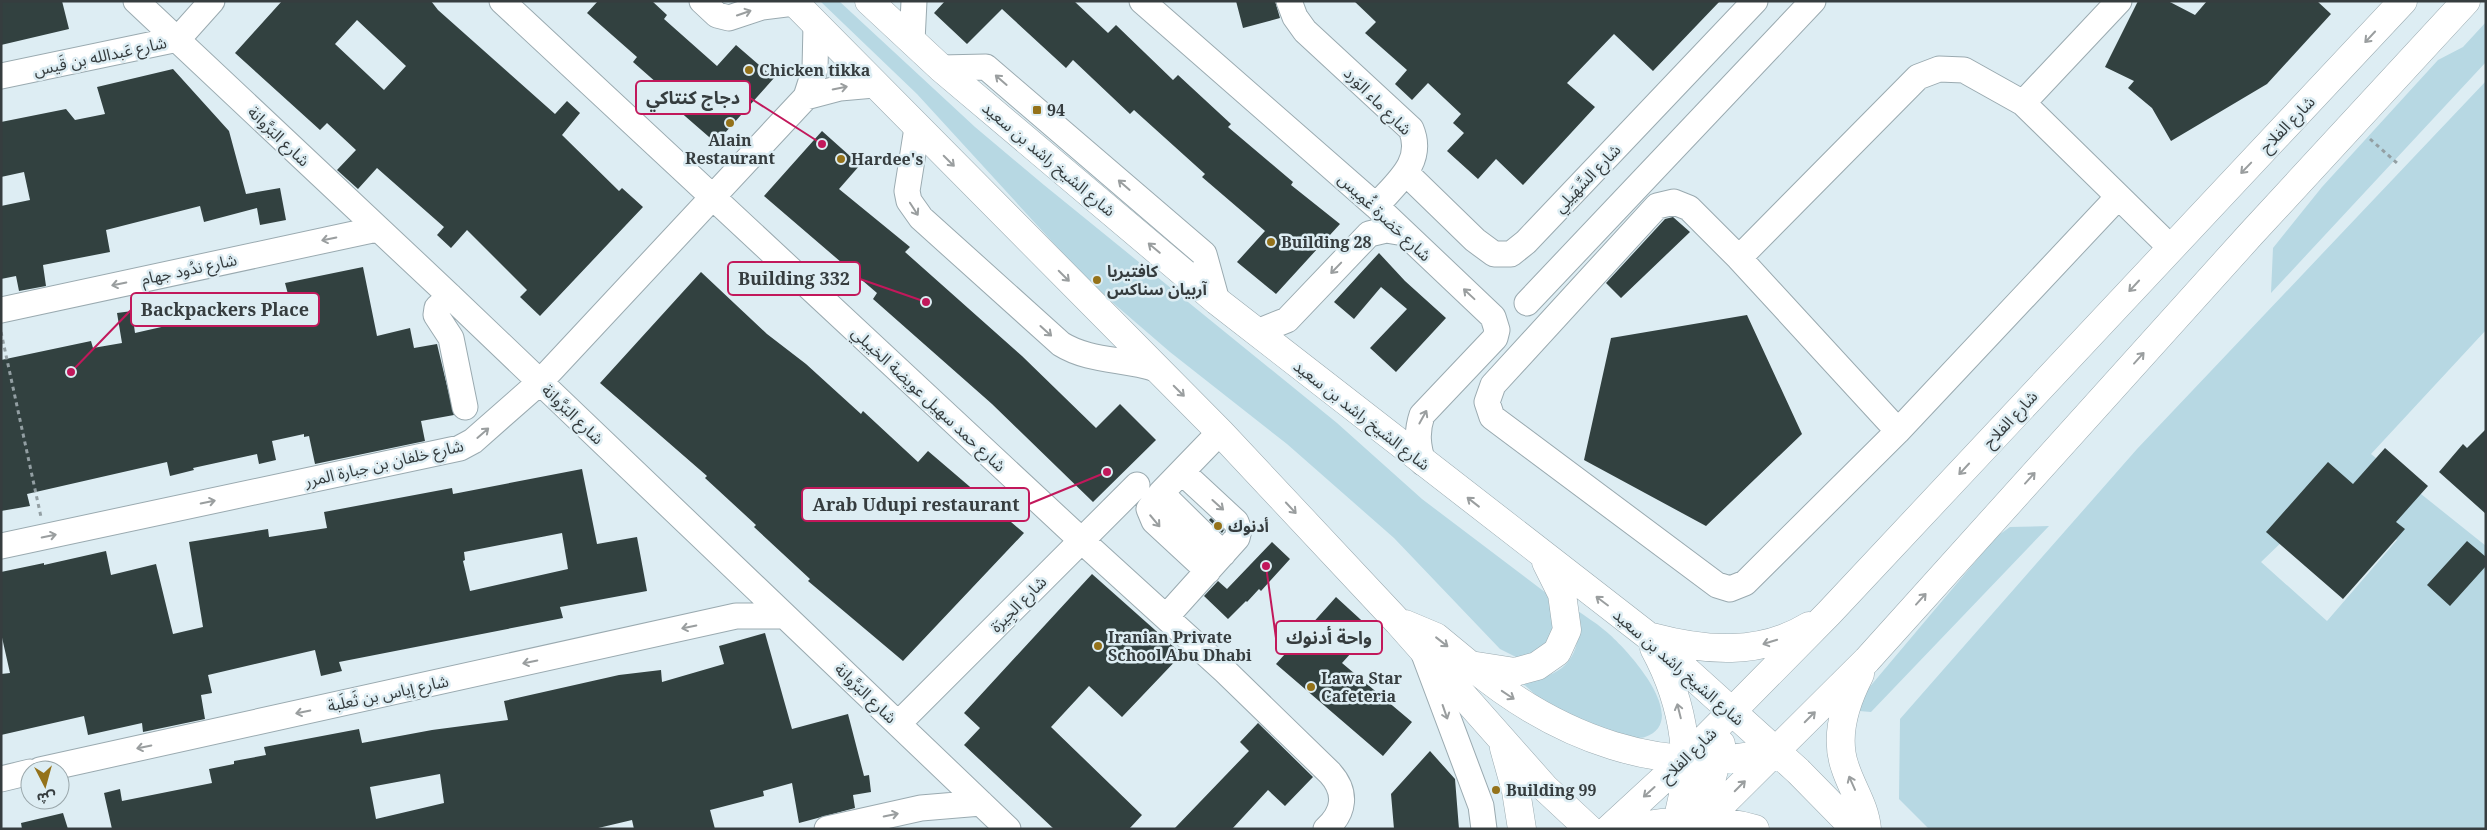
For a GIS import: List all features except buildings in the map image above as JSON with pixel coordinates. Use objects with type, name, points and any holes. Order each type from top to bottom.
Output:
[{"type":"main road","name":"شارع الشيخ راشد بن سعيد","points":[[869,1],[941,68],[1217,301],[1423,463],[1647,635],[1775,751],[1855,829]]},
{"type":"main road","name":"شارع الفلاح","points":[[1609,829],[1685,759],[1829,614],[2170,247],[2403,1]]},
{"type":"main road","points":[[1692,825],[1775,751],[1867,660],[2250,235],[2466,1]]},
{"type":"main road","points":[[793,2],[1220,432],[1398,622],[1502,742],[1565,809],[1589,829]]},
{"type":"main road","points":[[1470,664],[1515,672],[1537,666],[1557,652],[1567,630],[1567,615],[1562,594],[1543,556]]},
{"type":"main road","points":[[1647,635],[1688,646],[1730,649],[1763,644],[1798,632],[1829,614]]},
{"type":"main road","points":[[1398,622],[1436,637],[1508,695],[1532,711],[1566,729],[1603,743],[1640,752],[1685,759],[1716,761],[1746,758],[1775,751]]},
{"type":"main road","points":[[1647,635],[1660,659],[1677,703],[1684,735],[1685,759],[1682,801],[1692,825]]},
{"type":"main road","points":[[1867,660],[1846,701],[1841,746],[1844,766],[1866,813],[1867,829]]},
{"type":"main road","points":[[1692,825],[1711,780],[1732,712]]},
{"type":"main road","points":[[1502,742],[1516,791],[1522,829]]},
{"type":"main road","points":[[1628,829],[1692,825],[1755,829]]},
{"type":"street","name":"شارع البَرَّوانة","points":[[136,1],[450,296],[1008,829]]},
{"type":"street","name":"شارع عَبدالله بن قَيس","points":[[1,76],[178,39],[212,1]]},
{"type":"street","name":"شارع حمد سهيل عويضة الخييلي","points":[[502,1],[1081,540],[1225,671],[1336,779],[1340,787],[1342,805],[1335,821],[1326,829]]},
{"type":"street","points":[[702,1],[717,15],[729,18],[762,7],[793,2]]},
{"type":"street","points":[[912,41],[914,1]]},
{"type":"street","name":"شارع حَضرة غُمِيس","points":[[1142,1],[1376,206],[1493,318],[1497,330],[1494,338],[1422,415],[1417,430],[1418,446],[1423,463]]},
{"type":"street","name":"شارع ماء الوَرد","points":[[1289,1],[1295,17],[1305,31],[1411,129],[1416,142],[1414,157],[1406,173],[1376,206]]},
{"type":"street","name":"شارع السِّهَيلِي","points":[[1406,173],[1475,240],[1494,254],[1511,254],[1526,242],[1755,1]]},
{"type":"street","points":[[1528,303],[1813,1]]},
{"type":"street","points":[[2023,103],[2119,1]]},
{"type":"street","name":"شارع خلفان بن جبارة المرر","points":[[1,546],[460,448],[473,441],[540,382],[806,97],[816,62],[816,25]]},
{"type":"street","points":[[1739,258],[1918,77],[1939,70],[1964,70],[2023,103],[2170,247]]},
{"type":"street","points":[[806,97],[840,88],[874,85]]},
{"type":"street","points":[[917,128],[907,191],[914,210],[921,218],[1066,347],[1093,357],[1131,362],[1156,369]]},
{"type":"street","points":[[1898,431],[1739,258],[1689,208],[1674,202],[1657,206],[1493,385],[1487,402],[1492,417],[1716,585],[1730,589],[1746,583],[1898,431],[2118,197]]},
{"type":"street","name":"شارع ندُود جهام","points":[[1,310],[377,229]]},
{"type":"street","points":[[1257,332],[1288,320],[1369,234],[1386,230],[1404,233]]},
{"type":"street","points":[[450,296],[437,308],[436,315],[451,338],[465,407]]},
{"type":"street","points":[[1216,562],[1161,493],[1220,432]]},
{"type":"street","points":[[1166,617],[1237,538],[1238,526],[1182,472]]},
{"type":"street","name":"شارع الجِيرَة","points":[[898,724],[1137,485]]},
{"type":"street","points":[[736,616],[749,599],[752,585]]},
{"type":"street","name":"شارع إياس بن ثَعلَبة","points":[[70,763],[736,616],[784,616]]},
{"type":"street","points":[[1422,650],[1481,806],[1484,829]]},
{"type":"street","points":[[921,808],[940,793],[948,771]]},
{"type":"street","points":[[1,778],[20,774]]},
{"type":"street","points":[[827,829],[921,808],[982,803]]},
{"type":"path","points":[[2367,137],[2398,163]]},
{"type":"path","points":[[1,332],[46,537]]},
{"type":"shaded area","points":[[820,1],[839,1],[975,127],[1044,185],[1337,423],[1422,499],[1550,596],[1557,645],[1522,660],[1500,649],[1394,538],[1287,444],[1170,352],[1090,283],[917,94]]},
{"type":"shaded area","points":[[2486,22],[2486,62],[2271,293],[2273,248],[2322,187],[2438,60],[2463,47]]},
{"type":"shaded area","points":[[2486,81],[2486,330],[2371,454],[2486,546],[2486,829],[1929,829],[1899,799],[1900,719],[2137,449]],"holes":[[[2335,491],[2397,540],[2327,621],[2261,562]]]},
{"type":"shaded area","points":[[2049,526],[1871,712],[1859,711],[1862,696],[1996,537],[2010,527]]},
{"type":"shaded area","points":[[1578,611],[1613,637],[1638,665],[1650,682],[1659,699],[1662,715],[1658,728],[1645,737],[1623,736],[1595,727],[1546,703],[1520,681],[1549,675],[1559,670],[1568,662],[1574,653],[1577,641],[1579,627]]},
{"type":"place","name":"Chicken tikka","points":[[749,70]]},
{"type":"place","name":"94","points":[[1037,110]]},
{"type":"place","name":"Alain Restaurant","points":[[730,123]]},
{"type":"place","name":"دجاج كنتاكي","points":[[822,144]]},
{"type":"place","name":"Hardee's","points":[[841,159]]},
{"type":"place","name":"Building 28","points":[[1271,242]]},
{"type":"place","name":"كافتيريا آربيان سناكس","points":[[1097,280]]},
{"type":"place","name":"Building 332","points":[[926,302]]},
{"type":"place","name":"Backpackers Place","points":[[71,372]]},
{"type":"place","name":"Arab Udupi restaurant","points":[[1107,472]]},
{"type":"place","name":"أدنوك","points":[[1218,526]]},
{"type":"place","name":"واحة أدنوك","points":[[1266,566]]},
{"type":"place","name":"Iranian Private School Abu Dhabi","points":[[1098,646]]},
{"type":"place","name":"Lawa Star Cafeteria","points":[[1311,687]]},
{"type":"place","name":"Building 99","points":[[1496,790]]}]
